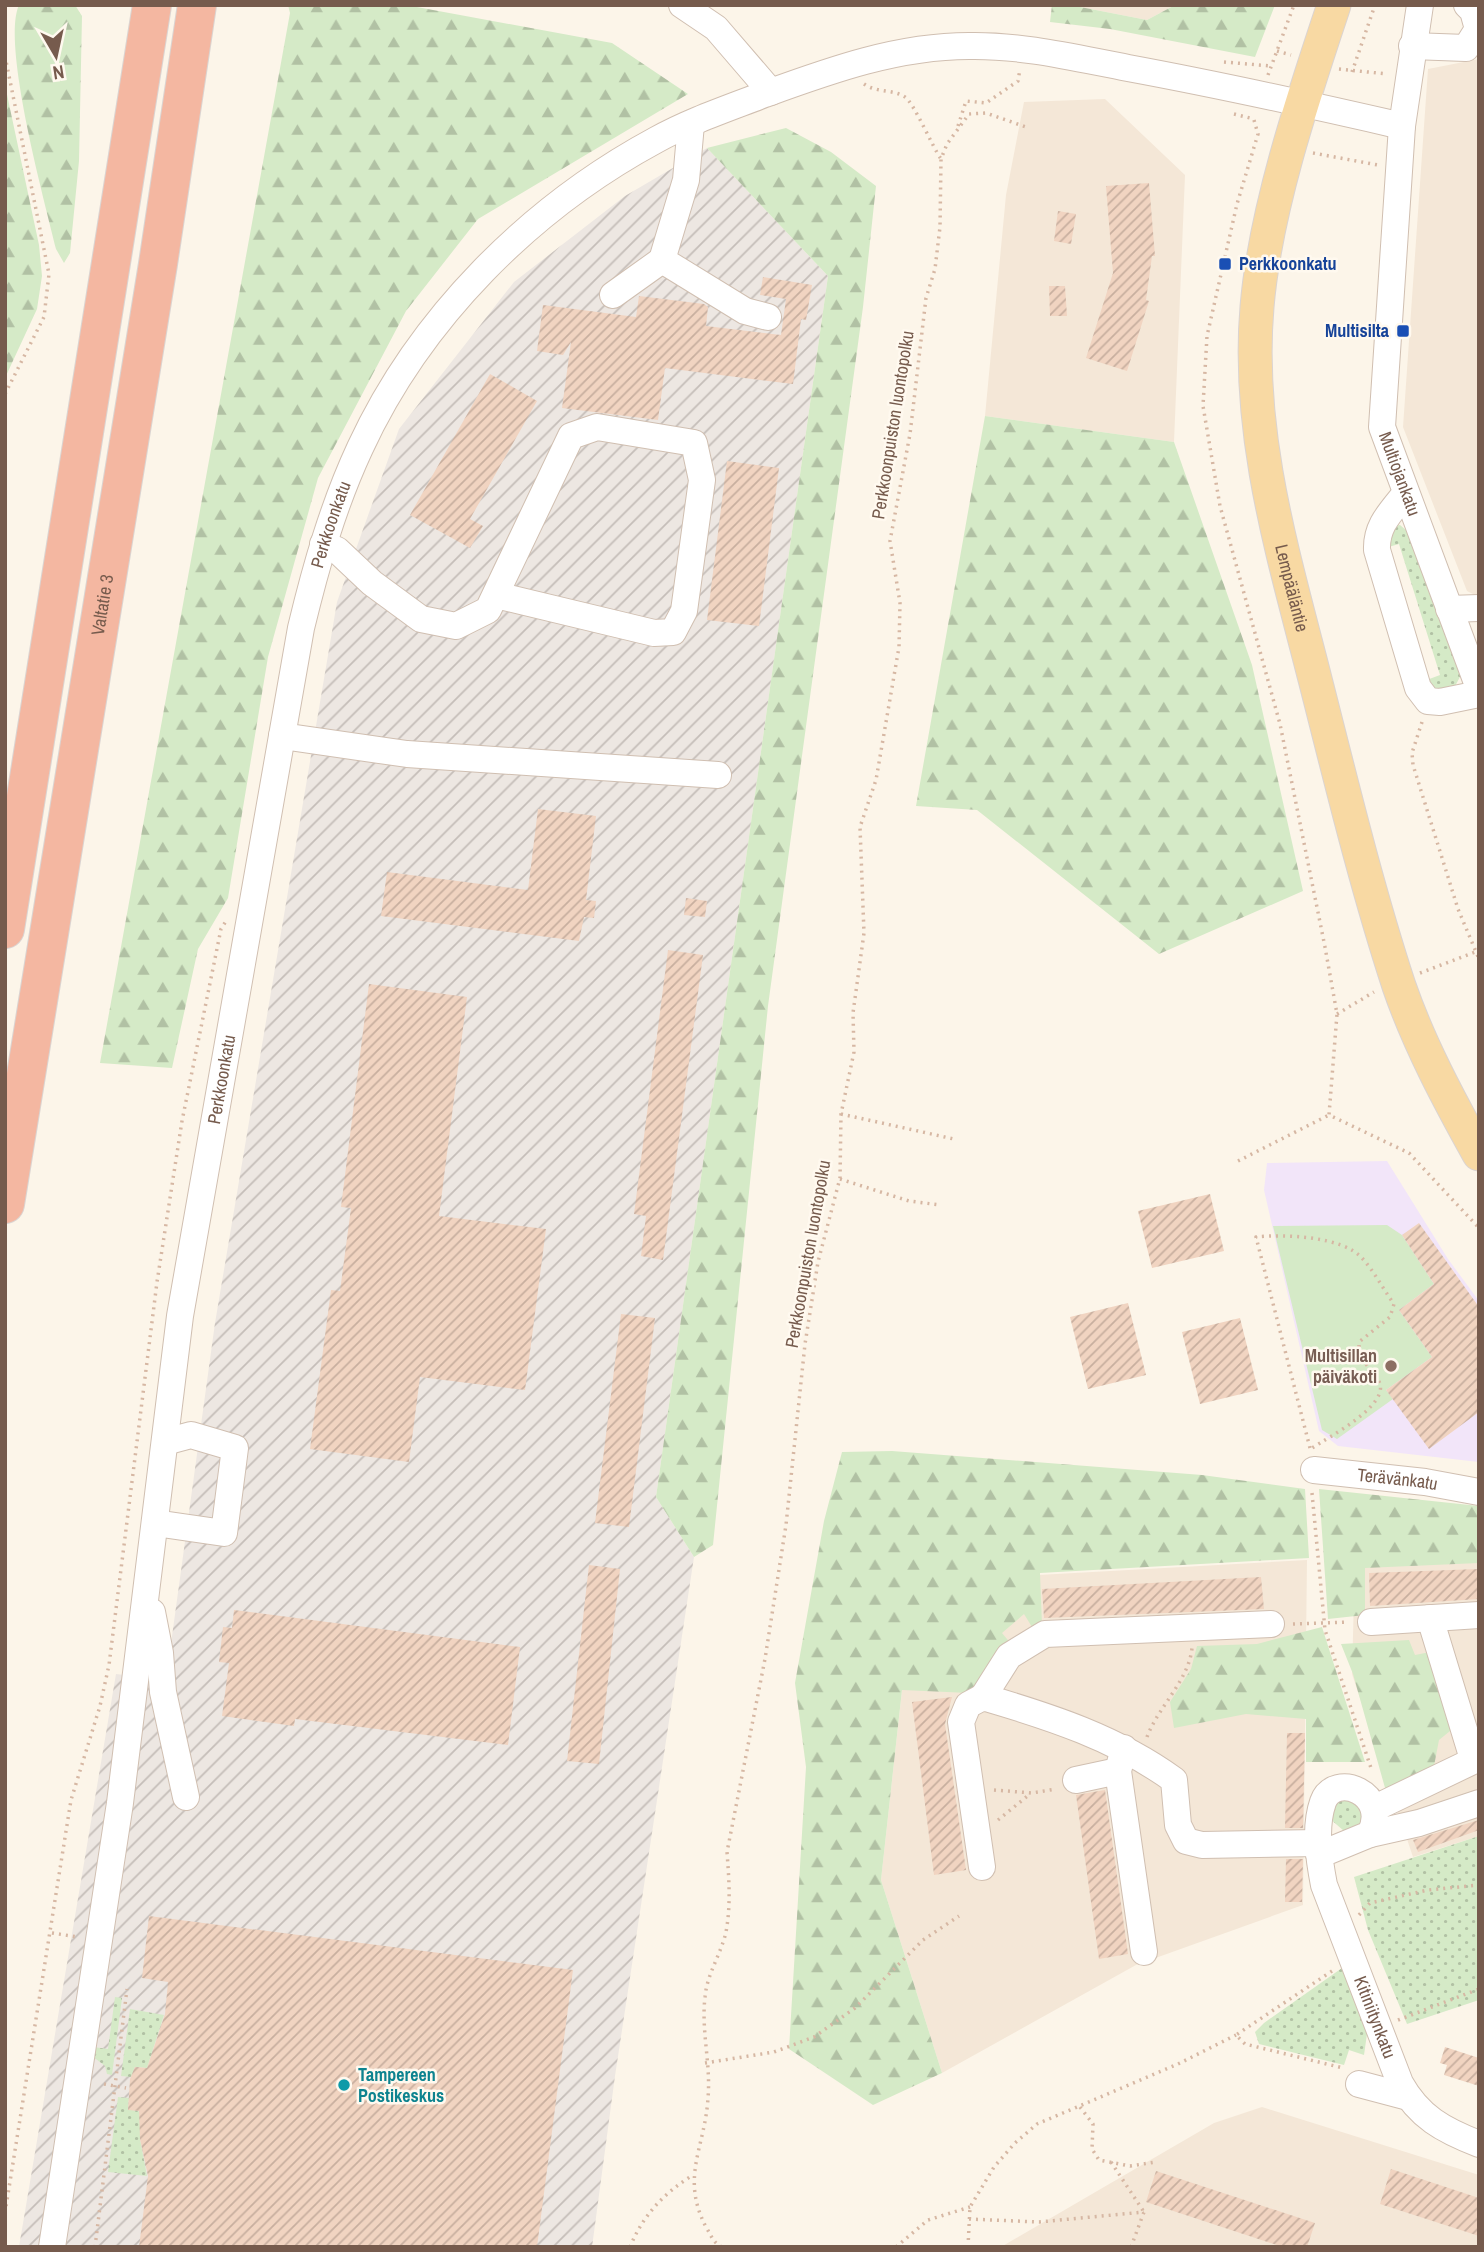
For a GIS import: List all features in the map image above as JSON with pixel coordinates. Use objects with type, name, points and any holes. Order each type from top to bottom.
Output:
[{"type":"highway","points":[[5,929],[152,5]]},
{"type":"highway","name":"Valtatie 3","points":[[5,1204],[158,264],[197,5]]},
{"type":"main road","name":"Lempääläntie","points":[[1334,5],[1303,103],[1266,241],[1257,305],[1256,397],[1267,478],[1283,563],[1400,987],[1432,1065],[1479,1154]]},
{"type":"street","points":[[682,5],[716,28],[771,92]]},
{"type":"street","name":"Multiojankatu","points":[[1420,5],[1402,126],[1382,427],[1405,495],[1479,688]]},
{"type":"street","points":[[1412,46],[1466,48],[1478,29],[1473,11],[1467,5]]},
{"type":"street","name":"Perkkoonkatu","points":[[52,2247],[111,1868],[180,1316],[206,1159],[301,628],[323,544],[360,448],[380,409],[421,343],[470,285],[538,220],[588,182],[658,138],[771,92],[853,63],[921,50],[972,46],[1017,47],[1303,103]]},
{"type":"street","points":[[1303,103],[1402,126]]},
{"type":"street","points":[[613,295],[662,260],[686,180],[691,124]]},
{"type":"street","points":[[662,260],[745,311],[768,317]]},
{"type":"street","points":[[323,544],[337,550],[372,583],[421,619],[456,626],[488,610],[571,436],[597,427],[694,443],[702,480],[684,611],[673,632],[654,633],[496,595]]},
{"type":"street","points":[[1405,495],[1381,524],[1376,537],[1377,550],[1418,688],[1428,701],[1440,702],[1479,694]]},
{"type":"street","points":[[1449,609],[1479,608]]},
{"type":"street","points":[[282,736],[407,754],[718,775]]},
{"type":"street","points":[[155,1523],[224,1533],[235,1448],[191,1435],[165,1442]]},
{"type":"street","name":"Terävänkatu","points":[[1312,1459],[1479,1492]]},
{"type":"street","points":[[147,1590],[160,1653],[178,1692],[194,1795]]},
{"type":"street","points":[[1371,1622],[1479,1615]]},
{"type":"street","points":[[983,1697],[1058,1718],[1127,1758],[1174,1780],[1178,1825],[1186,1840],[1202,1845],[1319,1849],[1371,1813],[1476,1759],[1430,1618]]},
{"type":"street","points":[[982,1867],[961,1721],[968,1705],[983,1697],[1009,1656],[1045,1634],[1271,1624]]},
{"type":"street","points":[[1067,1784],[1127,1758]]},
{"type":"street","points":[[1127,1758],[1144,1952]]},
{"type":"street","name":"Kitiniitynkatu","points":[[1371,1813],[1354,1788],[1340,1788],[1330,1792],[1323,1800],[1319,1849],[1324,1885],[1376,2027],[1408,2097],[1419,2112],[1454,2134],[1479,2144]]},
{"type":"street","points":[[1371,1813],[1419,1823],[1479,1803]]},
{"type":"street","points":[[1352,2076],[1408,2097]]},
{"type":"path","points":[[1271,66],[1294,5]]},
{"type":"path","points":[[1352,72],[1375,5]]},
{"type":"path","points":[[1276,51],[1352,72],[1408,75]]},
{"type":"path","points":[[5,56],[49,274],[44,317],[5,394]]},
{"type":"path","name":"Perkkoonpuiston luontopolku","points":[[722,2247],[715,2244],[696,2207],[693,2175],[708,2098],[702,2030],[706,1984],[726,1933],[730,1883],[727,1852],[765,1659],[786,1525],[805,1344],[818,1262],[840,1178],[841,1114],[854,1052],[853,1013],[864,933],[860,827],[876,780],[899,646],[901,603],[890,541],[892,518],[910,434],[926,298],[935,268],[940,227],[941,159],[958,128],[966,101],[986,103],[1018,80],[1021,64]]},
{"type":"path","points":[[870,76],[857,80],[872,90],[896,93],[911,102],[928,141],[941,159]]},
{"type":"path","points":[[958,128],[970,114],[986,113],[1029,128]]},
{"type":"path","points":[[1230,113],[1254,119],[1258,134],[1237,204],[1207,336],[1203,406],[1220,506],[1280,724],[1337,1014],[1329,1115]]},
{"type":"path","points":[[1255,145],[1321,153],[1400,169]]},
{"type":"path","points":[[1418,727],[1412,753],[1419,791],[1479,958]]},
{"type":"path","points":[[5,2213],[71,1800],[100,1706],[109,1665],[157,1282],[182,1121],[220,929],[232,918]]},
{"type":"path","points":[[1415,975],[1475,952]]},
{"type":"path","points":[[1337,1014],[1381,988]]},
{"type":"path","points":[[841,1114],[954,1139]]},
{"type":"path","points":[[1238,1161],[1329,1115]]},
{"type":"path","points":[[1329,1115],[1409,1153],[1479,1228]]},
{"type":"path","points":[[840,1178],[909,1200],[940,1205]]},
{"type":"path","points":[[1312,1459],[1377,1403],[1382,1390],[1380,1383],[1363,1360],[1359,1342],[1390,1317],[1394,1304],[1361,1256],[1317,1237],[1256,1237],[1312,1459],[1313,1512],[1325,1623],[1377,1787],[1371,1813]]},
{"type":"path","points":[[1271,1624],[1371,1622]]},
{"type":"path","points":[[1127,1758],[1182,1676],[1192,1653],[1194,1628]]},
{"type":"path","points":[[971,1788],[1032,1793],[1067,1784]]},
{"type":"path","points":[[978,1836],[1032,1793]]},
{"type":"path","points":[[1356,1918],[1370,1903],[1429,1890],[1479,1885]]},
{"type":"path","points":[[705,2063],[774,2052],[814,2037],[855,2008],[923,1940],[959,1916]]},
{"type":"path","points":[[968,2247],[970,2207],[994,2167],[1015,2143],[1037,2124],[1236,2035],[1350,1959]]},
{"type":"path","points":[[95,2247],[127,1989]]},
{"type":"path","points":[[1376,2027],[1479,1989]]},
{"type":"path","points":[[1236,2035],[1245,2044],[1352,2076]]},
{"type":"path","points":[[104,2084],[126,2088]]},
{"type":"path","points":[[1080,2107],[1093,2124],[1092,2149],[1099,2160],[1130,2166],[1156,2162]]},
{"type":"path","points":[[1111,2162],[1144,2212]]},
{"type":"path","points":[[631,2247],[655,2205],[670,2189],[693,2175]]},
{"type":"path","points":[[896,2247],[929,2220],[970,2207]]},
{"type":"path","points":[[969,2219],[1038,2222],[1144,2212]]},
{"type":"path","points":[[1131,2247],[1144,2212]]},
{"type":"shaded area","points":[[1070,5],[1175,5],[1147,20]]},
{"type":"shaded area","points":[[1479,59],[1479,597],[1467,591],[1403,427],[1428,69]]},
{"type":"shaded area","points":[[1105,99],[1185,175],[1174,442],[985,416],[1006,195],[1024,102]]},
{"type":"shaded area","points":[[707,148],[828,276],[656,1497],[694,1557],[615,2076],[592,2247],[19,2247],[116,1674],[166,1680],[215,1323],[337,602],[399,429],[514,282],[625,196]]},
{"type":"shaded area","name":"Multisillan päiväkoti","points":[[1387,1161],[1448,1259],[1479,1301],[1479,1462],[1338,1446],[1319,1431],[1264,1190],[1267,1163]]},
{"type":"shaded area","points":[[1479,1553],[1479,1836],[1413,1857],[1352,1674],[1355,1558]]},
{"type":"shaded area","points":[[1307,1560],[1303,1905],[1136,1965],[942,2073],[881,1880],[914,1582]]},
{"type":"shaded area","points":[[1262,2107],[1479,2175],[1479,2247],[1001,2247],[1214,2123]]},
{"type":"green space","points":[[19,5],[75,5],[82,16],[79,161],[70,253],[64,263],[56,249],[20,87],[15,25]]},
{"type":"green space","points":[[288,5],[406,5],[612,43],[688,94],[478,219],[406,311],[318,478],[268,657],[228,898],[198,949],[172,1068],[100,1063],[290,13]]},
{"type":"green space","points":[[1052,5],[1070,5],[1147,20],[1175,5],[1275,5],[1255,57],[1110,29],[1050,22]]},
{"type":"green space","points":[[5,85],[39,245],[42,276],[37,309],[5,378]]},
{"type":"green space","points":[[786,128],[831,152],[876,186],[863,307],[768,1006],[713,1545],[694,1557],[656,1497],[828,276],[707,148]]},
{"type":"green space","points":[[985,416],[1174,442],[1252,665],[1303,891],[1159,954],[977,810],[916,806]]},
{"type":"green space","points":[[1400,525],[1407,531],[1461,675],[1453,690],[1438,692],[1424,681],[1440,675],[1399,544],[1385,548],[1394,526]]},
{"type":"green space","points":[[1387,1225],[1402,1235],[1434,1284],[1399,1310],[1432,1357],[1386,1390],[1393,1399],[1337,1439],[1322,1430],[1273,1226]]},
{"type":"green space","points":[[892,1451],[1202,1475],[1305,1489],[1309,1558],[1040,1573],[1042,1625],[1032,1627],[1024,1614],[1002,1633],[1012,1645],[969,1693],[902,1690],[881,1880],[942,2073],[873,2105],[789,2049],[806,1767],[795,1683],[824,1521],[842,1452]]},
{"type":"green space","points":[[1319,1489],[1479,1506],[1479,1563],[1365,1568],[1365,1615],[1328,1619]]},
{"type":"green space","points":[[1322,1627],[1365,1762],[1306,1762],[1306,1719],[1246,1714],[1174,1728],[1170,1702],[1191,1669],[1197,1646],[1257,1644]]},
{"type":"green space","points":[[1409,1640],[1415,1655],[1430,1652],[1455,1727],[1439,1740],[1434,1766],[1387,1795],[1353,1674],[1341,1644]]},
{"type":"green space","points":[[1338,1796],[1364,1803],[1361,1825],[1344,1831],[1329,1818]]},
{"type":"green space","points":[[1479,1836],[1479,2000],[1407,2024],[1368,1930],[1354,1877]]},
{"type":"green space","points":[[1342,1968],[1367,2034],[1364,2055],[1349,2050],[1344,2065],[1259,2044],[1255,2032],[1264,2023]]},
{"type":"green space","points":[[115,1997],[122,1998],[112,2075],[107,2074],[105,2066],[92,2056],[93,2047],[108,2049]]},
{"type":"green space","points":[[130,2009],[164,2015],[147,2068],[135,2067],[131,2077],[121,2076]]},
{"type":"green space","points":[[118,2097],[129,2098],[128,2109],[141,2112],[140,2139],[147,2176],[108,2172]]},
{"type":"building","points":[[1149,183],[1155,256],[1152,256],[1146,300],[1149,301],[1127,371],[1086,358],[1113,273],[1106,186]]},
{"type":"building","points":[[1058,211],[1076,214],[1071,244],[1054,241]]},
{"type":"building","points":[[763,277],[812,285],[806,320],[801,319],[793,384],[665,368],[658,420],[562,408],[571,342],[563,355],[537,351],[543,305],[636,317],[639,296],[704,304],[708,307],[706,326],[781,335],[786,299],[760,295]]},
{"type":"building","points":[[1049,286],[1065,286],[1067,316],[1050,316]]},
{"type":"building","points":[[490,374],[537,401],[470,519],[483,526],[470,548],[410,515]]},
{"type":"building","points":[[727,461],[779,468],[759,626],[707,620]]},
{"type":"building","points":[[538,809],[596,816],[586,900],[596,901],[594,918],[584,917],[579,941],[381,916],[387,872],[528,890]]},
{"type":"building","points":[[686,898],[707,901],[705,917],[684,915]]},
{"type":"building","points":[[668,950],[703,955],[663,1260],[641,1256],[646,1216],[634,1214]]},
{"type":"building","points":[[369,984],[467,997],[439,1216],[546,1229],[525,1390],[420,1377],[409,1462],[310,1449],[331,1290],[340,1291],[351,1208],[341,1207]]},
{"type":"building","points":[[1210,1194],[1224,1251],[1152,1268],[1138,1211]]},
{"type":"building","points":[[1419,1223],[1479,1307],[1479,1412],[1429,1449],[1386,1390],[1432,1357],[1399,1310],[1434,1284],[1402,1235]]},
{"type":"building","points":[[1128,1303],[1146,1375],[1088,1389],[1070,1317]]},
{"type":"building","points":[[621,1314],[655,1318],[629,1527],[595,1523]]},
{"type":"building","points":[[1240,1318],[1258,1390],[1200,1404],[1182,1332]]},
{"type":"building","points":[[589,1565],[620,1569],[599,1764],[567,1761]]},
{"type":"building","points":[[1479,1569],[1479,1599],[1370,1606],[1369,1573]]},
{"type":"building","points":[[1261,1577],[1264,1609],[1044,1618],[1042,1589]]},
{"type":"building","points":[[234,1610],[520,1647],[508,1745],[295,1719],[294,1726],[222,1716],[229,1663],[219,1662],[223,1627],[232,1628]]},
{"type":"building","points":[[952,1697],[945,1724],[966,1870],[934,1875],[912,1702]]},
{"type":"building","points":[[1287,1733],[1305,1733],[1303,1828],[1285,1828]]},
{"type":"building","points":[[1105,1790],[1128,1954],[1099,1959],[1076,1795]]},
{"type":"building","points":[[1479,1820],[1479,1830],[1418,1852],[1413,1840]]},
{"type":"building","points":[[1286,1859],[1303,1859],[1302,1902],[1285,1902]]},
{"type":"building","name":"Tampereen Postikeskus","points":[[149,1916],[573,1970],[537,2247],[139,2247],[148,2176],[140,2139],[139,2111],[128,2110],[130,2079],[135,2067],[147,2068],[165,2014],[168,1982],[142,1978]]},
{"type":"building","points":[[1445,2047],[1479,2058],[1479,2086],[1444,2075],[1447,2065],[1440,2063]]},
{"type":"building","points":[[1391,2169],[1479,2198],[1479,2236],[1380,2204]]},
{"type":"building","points":[[1156,2171],[1315,2223],[1307,2247],[1283,2247],[1146,2202]]},
{"type":"place","name":"Perkkoonkatu","points":[[1225,264]]},
{"type":"place","name":"Multisilta","points":[[1403,331]]},
{"type":"place","name":"Multisillan päiväkoti","points":[[1391,1366]]},
{"type":"place","name":"Tampereen Postikeskus","points":[[344,2085]]}]
